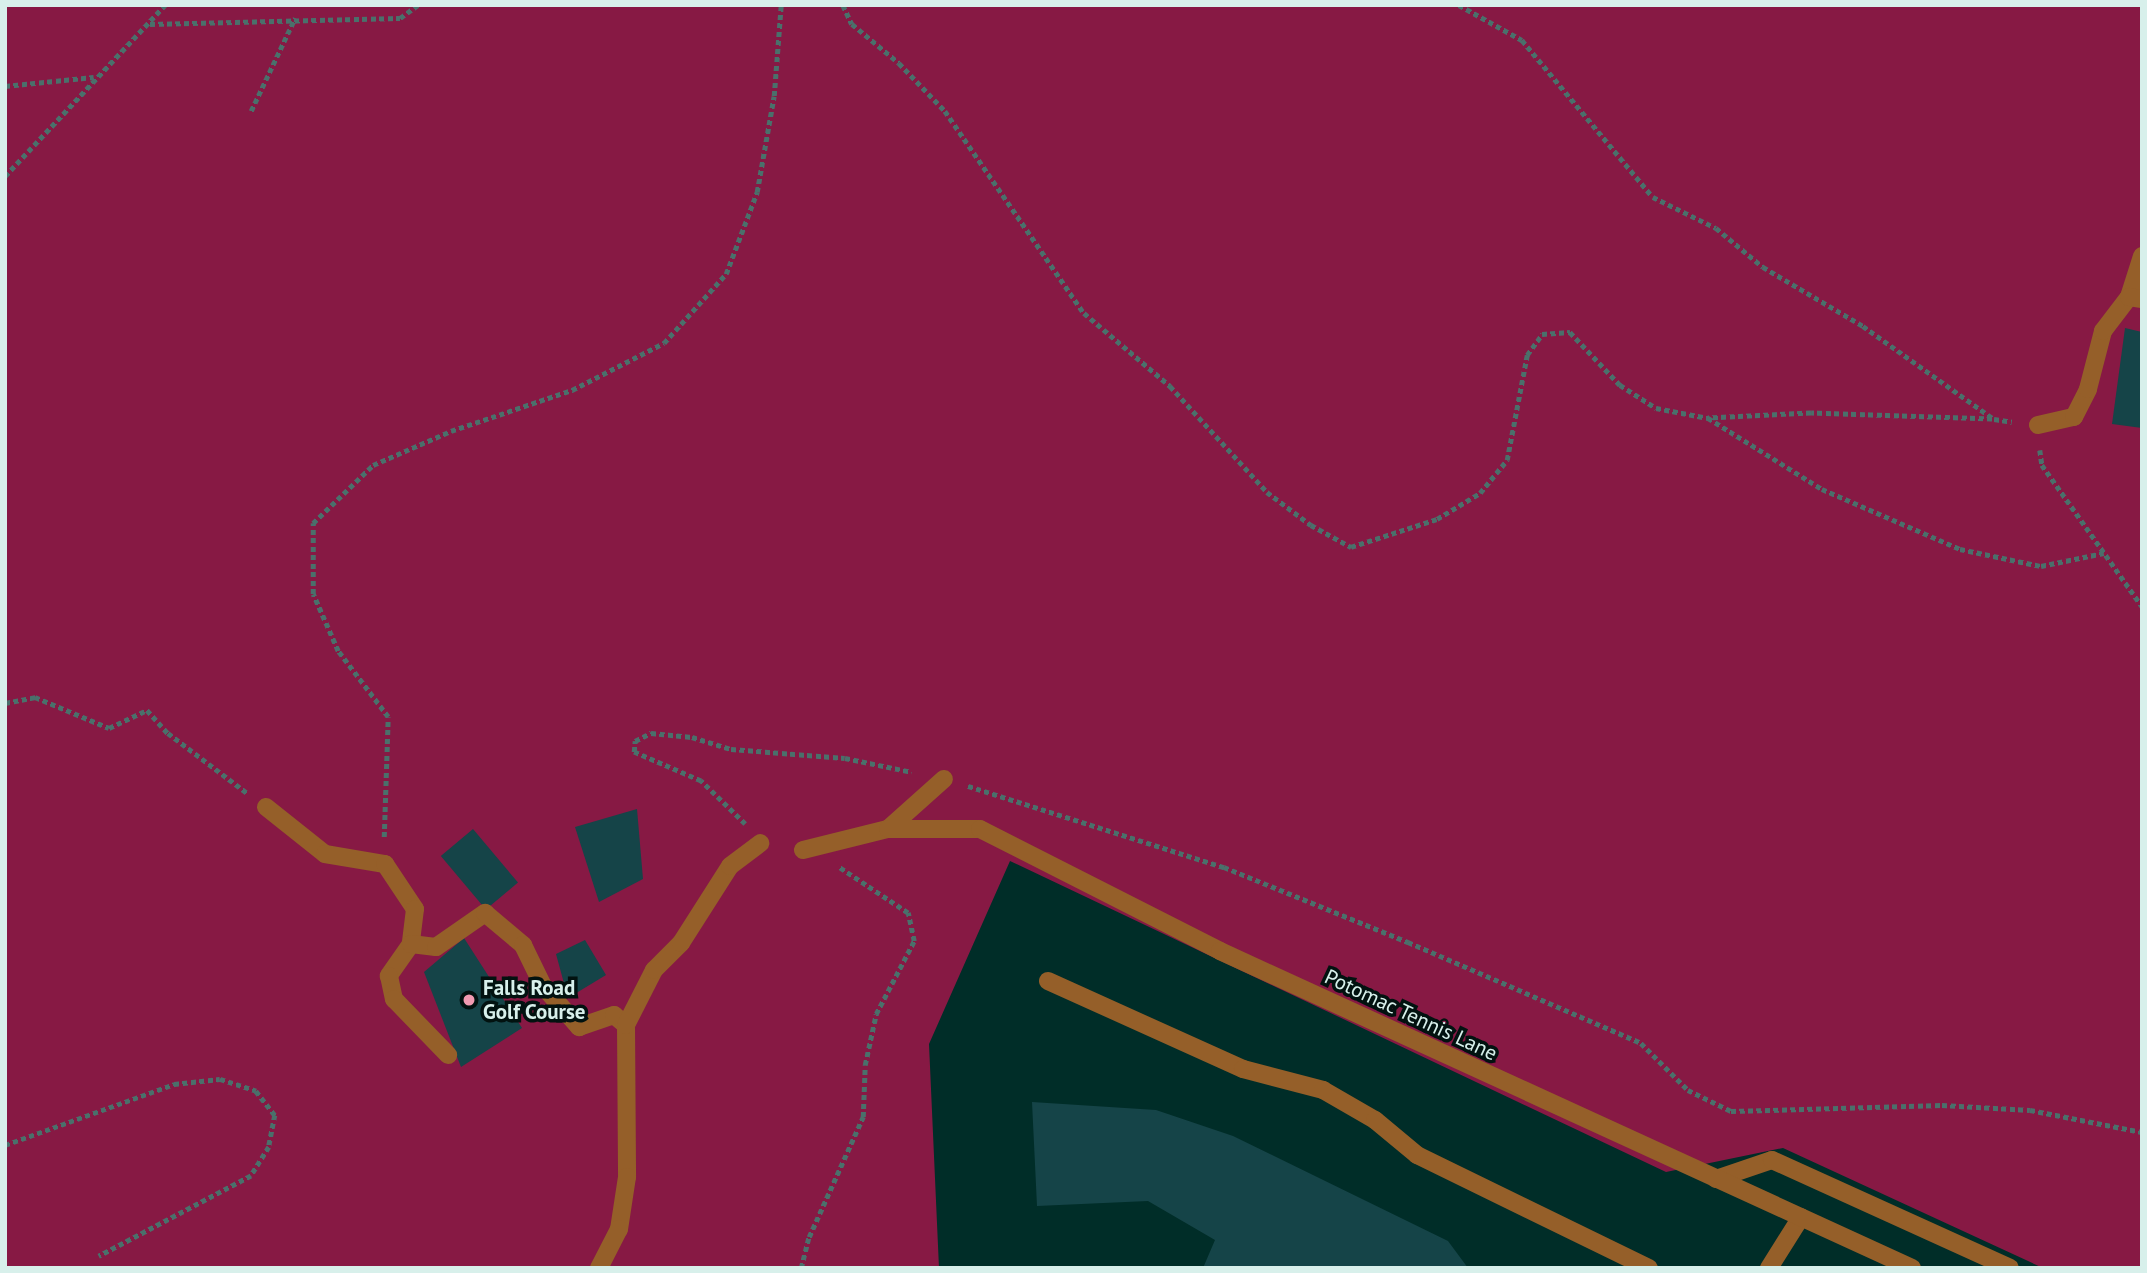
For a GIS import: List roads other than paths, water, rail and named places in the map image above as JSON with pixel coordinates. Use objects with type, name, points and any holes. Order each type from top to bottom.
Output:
[{"type":"street","points":[[2038,425],[2074,417],[2088,389],[2103,331],[2136,298],[2142,256]]},
{"type":"street","points":[[803,850],[888,829],[944,779]]},
{"type":"street","points":[[266,807],[325,853],[385,864],[415,909],[411,944],[389,976],[394,999],[448,1055]]},
{"type":"street","name":"Potomac Tennis Lane","points":[[888,829],[980,830],[1220,951],[1912,1268]]},
{"type":"street","points":[[599,1268],[619,1229],[626,1177],[626,1025],[654,970],[681,943],[730,866],[761,843]]},
{"type":"street","points":[[411,944],[436,947],[485,913],[523,944],[543,986],[579,1027],[614,1015],[626,1025]]},
{"type":"street","points":[[1048,981],[1243,1069],[1323,1090],[1375,1120],[1417,1155],[1649,1268]]},
{"type":"street","points":[[1716,1179],[1772,1160],[2010,1268]]},
{"type":"street","points":[[1769,1268],[1801,1217]]},
{"type":"place","name":"Falls Road Golf Course","points":[[469,1000]]}]
